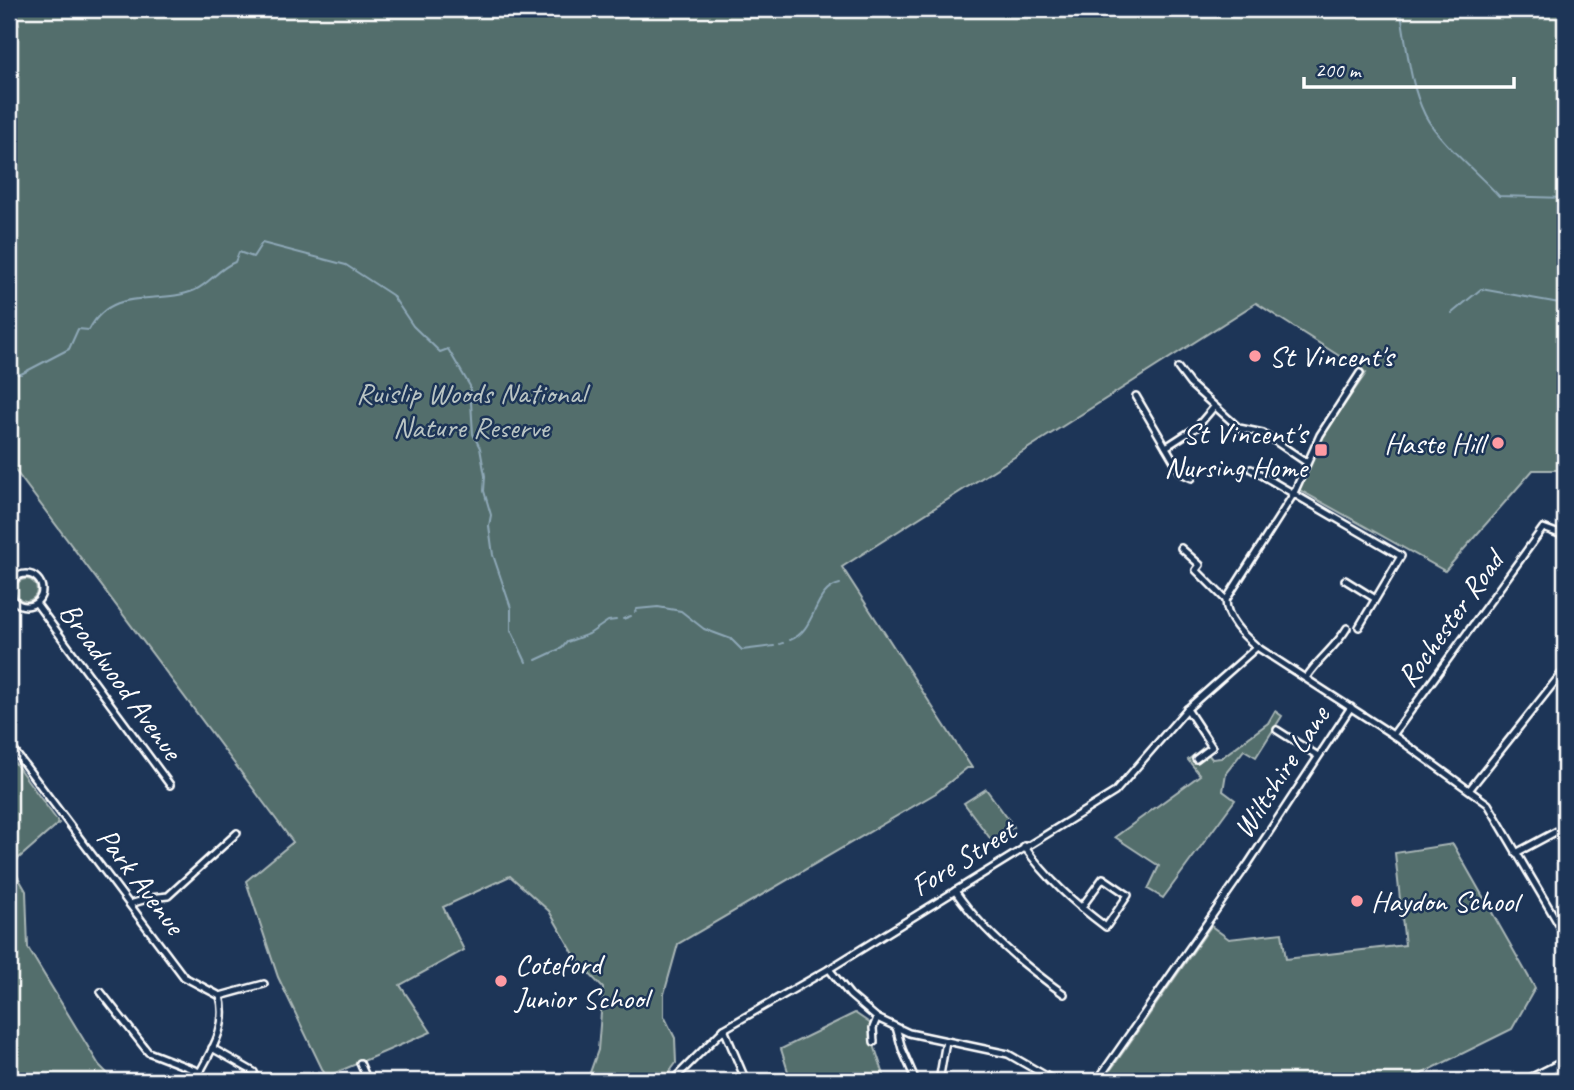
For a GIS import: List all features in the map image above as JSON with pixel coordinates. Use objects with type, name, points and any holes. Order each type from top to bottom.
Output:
[{"type":"main road","points":[[1527,1081],[1565,1062]]},
{"type":"street","points":[[1178,368],[1190,384],[1239,429],[1263,433],[1306,462]]},
{"type":"street","points":[[1226,600],[1293,495],[1306,462],[1360,373]]},
{"type":"street","points":[[1136,396],[1181,472],[1192,478]]},
{"type":"street","points":[[1166,447],[1197,427],[1214,407]]},
{"type":"street","points":[[1251,469],[1401,556],[1359,627]]},
{"type":"street","name":"Rochester Road","points":[[1393,735],[1543,528],[1565,536]]},
{"type":"street","name":"Wiltshire Lane","points":[[1097,1081],[1248,864],[1351,707],[1257,647],[1229,616],[1226,600],[1196,570],[1200,565],[1181,548]]},
{"type":"street","points":[[9,564],[18,576]]},
{"type":"street","points":[[31,574],[40,581],[43,592],[36,603],[24,606],[15,601],[11,584],[18,576],[31,574]]},
{"type":"street","points":[[1345,580],[1374,598]]},
{"type":"street","points":[[9,606],[15,601]]},
{"type":"street","name":"Broadwood Avenue","points":[[36,603],[170,785]]},
{"type":"street","points":[[1306,678],[1321,656],[1340,641],[1347,628]]},
{"type":"street","name":"Fore Street","points":[[672,1081],[724,1029],[829,969],[1115,792],[1187,709],[1257,647]]},
{"type":"street","points":[[1470,789],[1565,669]]},
{"type":"street","points":[[1351,707],[1488,804],[1565,935]]},
{"type":"street","points":[[1187,709],[1212,747],[1196,759]]},
{"type":"street","points":[[1277,730],[1318,756]]},
{"type":"street","name":"Park Avenue","points":[[9,744],[184,977],[220,996]]},
{"type":"street","points":[[1516,853],[1559,830],[1565,822]]},
{"type":"street","points":[[130,904],[168,896],[237,833]]},
{"type":"street","points":[[1024,846],[1061,892],[1081,908],[1106,927],[1128,895],[1103,878],[1081,908]]},
{"type":"street","points":[[955,891],[968,910],[1013,954],[1063,994]]},
{"type":"street","points":[[829,969],[850,995],[877,1018],[896,1027],[946,1041],[1008,1054],[1055,1081]]},
{"type":"street","points":[[195,1081],[220,1032],[224,1009],[220,996],[264,984]]},
{"type":"street","points":[[101,992],[148,1052],[200,1072]]},
{"type":"street","points":[[874,1042],[873,1028],[877,1018]]},
{"type":"street","points":[[896,1027],[916,1081]]},
{"type":"street","points":[[724,1029],[746,1081]]},
{"type":"street","points":[[939,1081],[946,1041]]},
{"type":"street","points":[[212,1048],[254,1072]]},
{"type":"street","points":[[360,1063],[368,1081]]},
{"type":"green space","name":"Ruislip Woods National Nature Reserve","points":[[16,9],[1565,9],[1565,470],[1533,470],[1445,571],[1298,489],[1308,458],[1366,373],[1256,303],[842,567],[972,768],[967,768],[936,793],[678,944],[664,994],[664,1016],[675,1038],[676,1063],[663,1081],[587,1081],[598,1050],[603,988],[579,963],[549,911],[510,876],[443,907],[464,950],[400,985],[431,1032],[326,1077],[278,977],[246,881],[293,842],[9,462],[9,25],[19,24]]},
{"type":"green space","points":[[26,579],[34,582],[37,590],[34,598],[26,601],[18,598],[15,590],[18,582]]},
{"type":"green space","points":[[1275,711],[1282,716],[1256,757],[1244,750],[1226,773],[1223,791],[1235,800],[1163,898],[1148,889],[1159,866],[1115,837],[1200,775],[1188,760],[1203,748],[1212,759],[1221,758],[1268,723]]},
{"type":"green space","points":[[9,755],[59,823],[11,865],[26,891],[28,948],[99,1065],[115,1081],[9,1081]]},
{"type":"green space","points":[[986,789],[1014,827],[992,841],[964,803]]},
{"type":"green space","name":"Haydon School","points":[[1453,844],[1535,988],[1512,1029],[1407,1081],[1103,1081],[1211,926],[1229,939],[1282,933],[1286,959],[1405,945],[1395,853]]},
{"type":"green space","points":[[855,1013],[871,1024],[870,1033],[886,1081],[791,1081],[781,1049]]},
{"type":"waterway","points":[[1400,9],[1415,90],[1425,115],[1440,136],[1499,196],[1565,198]]},
{"type":"waterway","points":[[9,373],[21,374],[69,349],[78,329],[89,330],[110,307],[123,301],[167,297],[195,290],[235,262],[239,252],[253,257],[262,243],[346,265],[392,295],[413,326],[440,352],[448,349],[470,386],[473,434],[480,448],[485,476],[484,491],[491,515],[489,526],[493,555],[511,608],[511,630],[526,662]]},
{"type":"waterway","points":[[1452,313],[1481,289],[1565,304]]},
{"type":"waterway","points":[[790,640],[805,628],[824,594],[840,584]]},
{"type":"waterway","points":[[635,612],[637,609],[658,607],[681,611],[704,629],[731,639],[742,650],[774,646]]},
{"type":"waterway","points":[[623,619],[631,616]]},
{"type":"waterway","points":[[536,660],[562,648],[567,642],[589,634],[608,621],[616,620]]},
{"type":"place","name":"St Vincent's","points":[[1255,356]]},
{"type":"place","name":"Haste Hill","points":[[1498,443]]},
{"type":"place","name":"St Vincent's Nursing Home","points":[[1321,450]]},
{"type":"place","name":"Haydon School","points":[[1357,901]]},
{"type":"place","name":"Coteford Junior School","points":[[501,981]]}]
